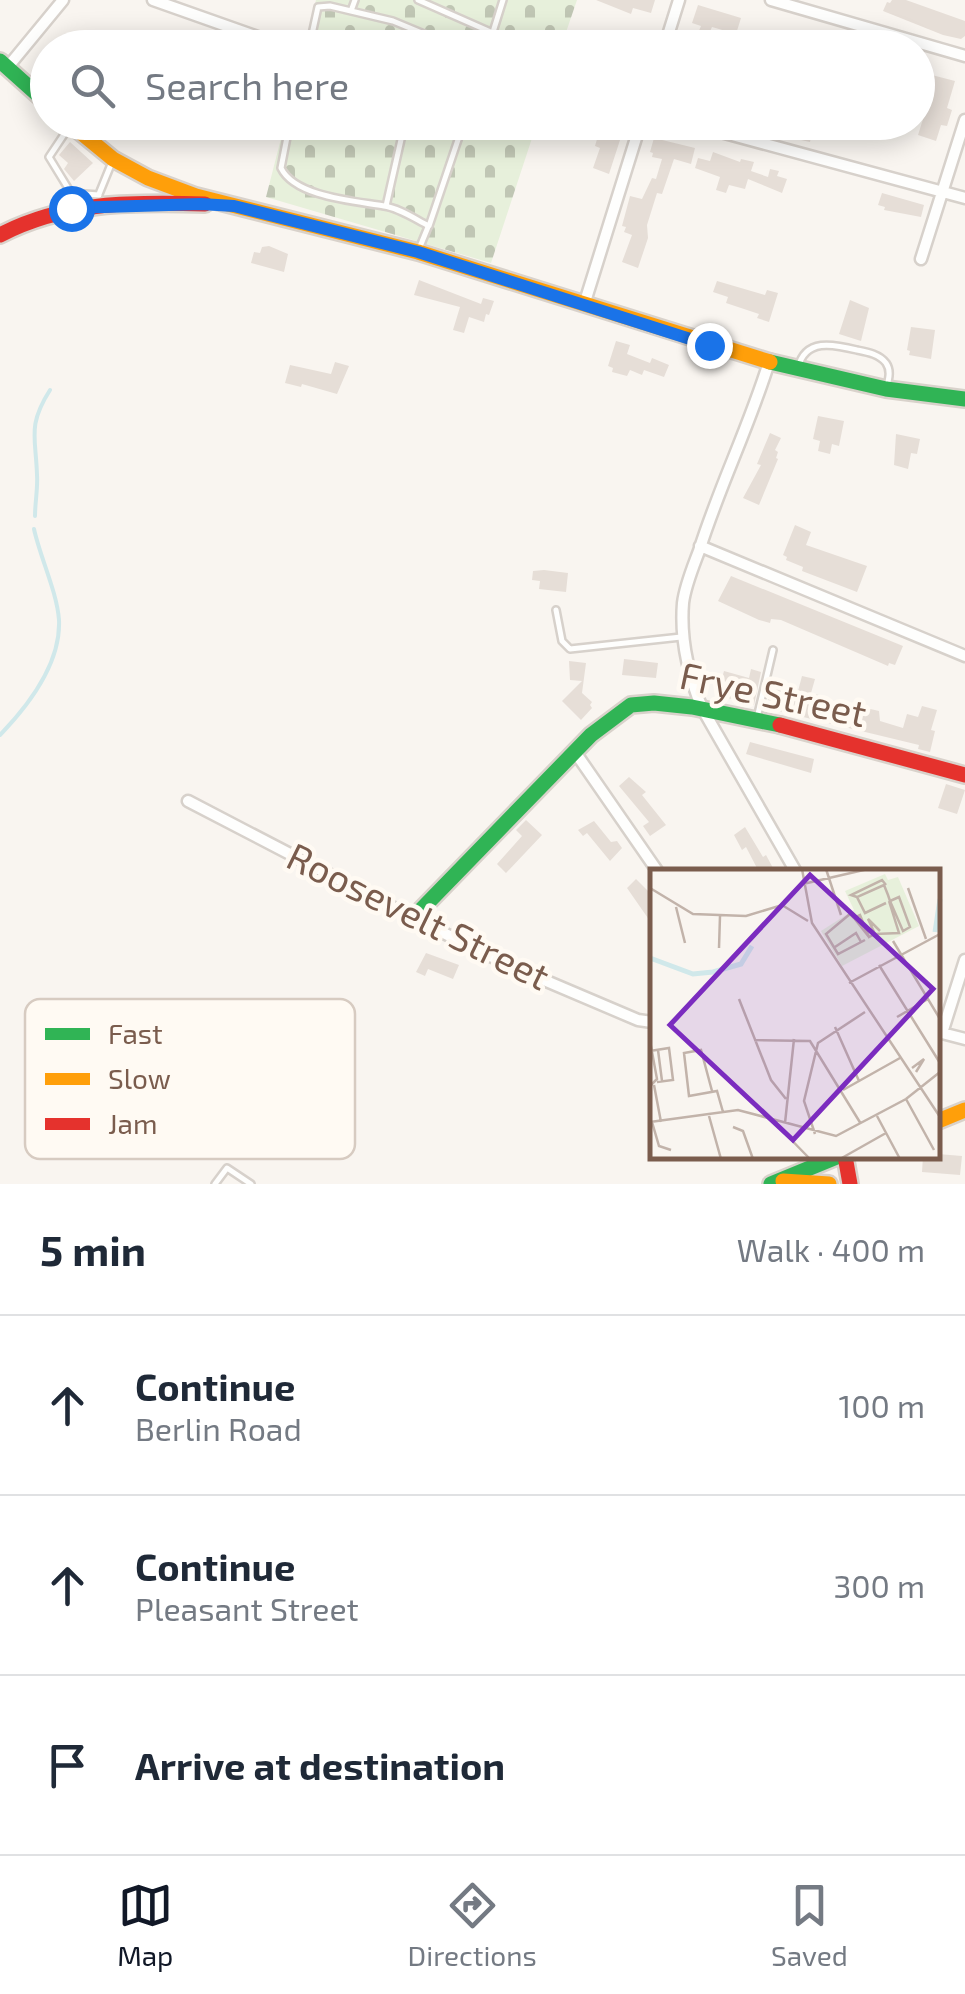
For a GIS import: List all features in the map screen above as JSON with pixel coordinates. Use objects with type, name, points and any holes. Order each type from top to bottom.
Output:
[{"type":"street","points":[[35,30],[62,0]]},
{"type":"street","points":[[153,0],[238,30]]},
{"type":"street","points":[[670,30],[679,0]]},
{"type":"street","points":[[771,0],[875,30]]},
{"type":"street","points":[[30,35],[4,64],[30,88]]},
{"type":"street","points":[[935,47],[965,56]]},
{"type":"street","points":[[922,259],[965,120]]},
{"type":"street","points":[[90,140],[113,159],[172,188],[418,252],[798,371],[965,399]]},
{"type":"street","points":[[584,305],[635,140]]},
{"type":"street","points":[[750,140],[965,198]]},
{"type":"street","points":[[0,235],[44,214],[96,200],[234,206]]},
{"type":"street","points":[[768,362],[749,426],[700,546],[683,599],[684,637],[690,680],[702,708],[794,869]]},
{"type":"street","points":[[700,546],[965,656]]},
{"type":"street","name":"Frye Street","points":[[413,918],[576,752],[612,717],[632,704],[646,701],[702,708],[965,774]]},
{"type":"street","points":[[576,752],[656,869]]},
{"type":"street","name":"Roosevelt Street","points":[[188,801],[511,966],[650,1022]]},
{"type":"street","points":[[965,960],[940,1032],[965,1039]]},
{"type":"street","points":[[940,1120],[965,1110]]},
{"type":"street","points":[[774,1182],[834,1159]]},
{"type":"street","points":[[843,1159],[850,1184]]},
{"type":"street","points":[[774,1182],[829,1184]]},
{"type":"lane","points":[[350,11],[356,0]]},
{"type":"lane","points":[[418,0],[486,30]]},
{"type":"lane","points":[[494,30],[503,0]]},
{"type":"lane","points":[[314,30],[318,7],[330,6],[413,30]]},
{"type":"lane","points":[[59,140],[49,158],[71,193],[96,200],[113,159]]},
{"type":"lane","points":[[286,140],[280,168],[291,183],[369,206],[386,206],[429,226]]},
{"type":"lane","points":[[386,206],[401,140]]},
{"type":"lane","points":[[418,252],[458,140]]},
{"type":"lane","points":[[798,371],[801,358],[811,349],[831,343],[876,355],[886,362],[890,374],[886,388]]},
{"type":"lane","points":[[556,610],[562,642],[570,649],[684,637]]},
{"type":"lane","points":[[757,721],[774,650]]},
{"type":"lane","points":[[215,1184],[227,1168],[250,1184]]},
{"type":"green space","points":[[316,0],[577,0],[567,30],[308,30]]},
{"type":"green space","points":[[281,140],[531,140],[491,263],[266,197]]},
{"type":"building","points":[[596,0],[655,0],[651,13],[633,8],[631,14]]},
{"type":"building","points":[[906,0],[965,21],[965,36],[961,39],[943,35],[883,11],[890,3]]},
{"type":"building","points":[[698,5],[741,18],[737,30],[699,30],[701,26],[692,23]]},
{"type":"building","points":[[935,76],[955,81],[947,108],[952,110],[947,126],[941,125],[936,141]]},
{"type":"building","points":[[597,140],[620,140],[609,174],[593,168],[600,148],[595,146]]},
{"type":"building","points":[[653,140],[695,148],[691,164],[674,159],[662,194],[657,193],[638,268],[622,262],[632,235],[624,232],[626,227],[622,226],[630,196],[642,199],[652,178],[656,179],[662,159],[652,157]]},
{"type":"building","points":[[70,142],[93,163],[74,181],[64,169],[68,163],[59,155]]},
{"type":"building","points":[[713,152],[740,162],[754,162],[751,171],[768,177],[770,169],[779,171],[777,176],[787,179],[782,193],[748,179],[745,189],[729,185],[726,193],[716,190],[720,177],[695,168],[698,158],[710,161]]},
{"type":"building","points":[[882,193],[924,205],[921,217],[884,210],[878,205]]},
{"type":"building","points":[[262,247],[288,254],[284,272],[251,263],[254,252],[260,253]]},
{"type":"building","points":[[419,280],[481,304],[483,298],[494,301],[489,315],[486,314],[484,322],[469,317],[464,333],[453,330],[460,307],[414,295]]},
{"type":"building","points":[[717,281],[765,295],[767,290],[778,293],[769,322],[757,318],[759,314],[726,303],[728,297],[713,292]]},
{"type":"building","points":[[850,300],[869,308],[861,341],[839,334]]},
{"type":"building","points":[[911,327],[935,330],[931,359],[909,355]]},
{"type":"building","points":[[616,341],[630,345],[627,354],[669,365],[664,377],[644,370],[642,375],[630,370],[627,376],[612,372],[613,368],[608,366]]},
{"type":"building","points":[[335,362],[349,366],[337,394],[285,383],[290,365],[331,374]]},
{"type":"building","points":[[818,416],[844,421],[839,446],[832,444],[830,454],[818,451],[820,441],[813,439]]},
{"type":"building","points":[[770,433],[781,438],[775,450],[778,459],[759,505],[743,498],[761,465],[757,464]]},
{"type":"building","points":[[896,434],[920,439],[917,454],[911,453],[908,469],[894,465]]},
{"type":"building","points":[[795,525],[811,532],[806,545],[867,566],[857,592],[802,571],[803,567],[786,560],[783,555]]},
{"type":"building","points":[[533,571],[568,573],[566,592],[539,589],[540,581],[532,580]]},
{"type":"building","points":[[731,576],[903,646],[895,665],[888,666],[781,620],[759,620],[718,601]]},
{"type":"building","points":[[624,659],[658,663],[656,678],[622,675]]},
{"type":"building","points":[[569,661],[586,663],[582,693],[592,702],[592,708],[581,720],[562,701],[582,681],[570,680]]},
{"type":"building","points":[[751,669],[761,672],[754,705],[717,695],[724,671],[749,678]]},
{"type":"building","points":[[802,676],[815,679],[811,693],[852,709],[853,705],[879,711],[880,721],[903,728],[907,714],[918,717],[922,706],[937,710],[930,752],[918,749],[919,745],[766,708],[771,688],[798,691]]},
{"type":"building","points":[[750,742],[814,759],[811,773],[746,754]]},
{"type":"building","points":[[629,777],[646,792],[642,795],[666,825],[650,836],[643,826],[649,822],[619,786]]},
{"type":"building","points":[[946,784],[965,790],[957,814],[938,808]]},
{"type":"building","points":[[526,820],[542,835],[506,873],[497,864],[522,836],[516,830]]},
{"type":"building","points":[[594,821],[611,842],[617,841],[622,848],[610,861],[587,833],[583,836],[578,830]]},
{"type":"building","points":[[745,827],[773,868],[757,869],[746,847],[742,850],[734,835]]},
{"type":"building","points":[[636,879],[650,893],[650,921],[627,888]]},
{"type":"building","points":[[426,953],[459,965],[453,979],[428,969],[425,976],[416,972]]},
{"type":"building","points":[[940,1154],[962,1156],[960,1175],[922,1172],[923,1159],[940,1159]]},
{"type":"waterway","points":[[35,516],[36,423],[50,390]]},
{"type":"waterway","points":[[0,735],[41,683],[58,636],[55,598],[34,529]]},
{"type":"traffic: fast","points":[[0,61],[30,88]]},
{"type":"traffic: fast","points":[[770,362],[886,389],[965,399]]},
{"type":"traffic: fast","points":[[413,918],[591,735],[631,705],[692,707],[780,725]]},
{"type":"traffic: fast","points":[[771,1184],[832,1159]]},
{"type":"traffic: slow","points":[[90,140],[113,159],[148,178],[196,196],[418,252],[770,362]]},
{"type":"traffic: slow","points":[[940,1120],[965,1110]]},
{"type":"traffic: slow","points":[[783,1181],[829,1184]]},
{"type":"traffic: jam","points":[[0,235],[49,216],[100,206],[205,204]]},
{"type":"traffic: jam","points":[[780,725],[965,775]]},
{"type":"traffic: jam","points":[[846,1159],[850,1184]]},
{"type":"route","points":[[71,208],[234,206],[418,252],[709,345]]}]
